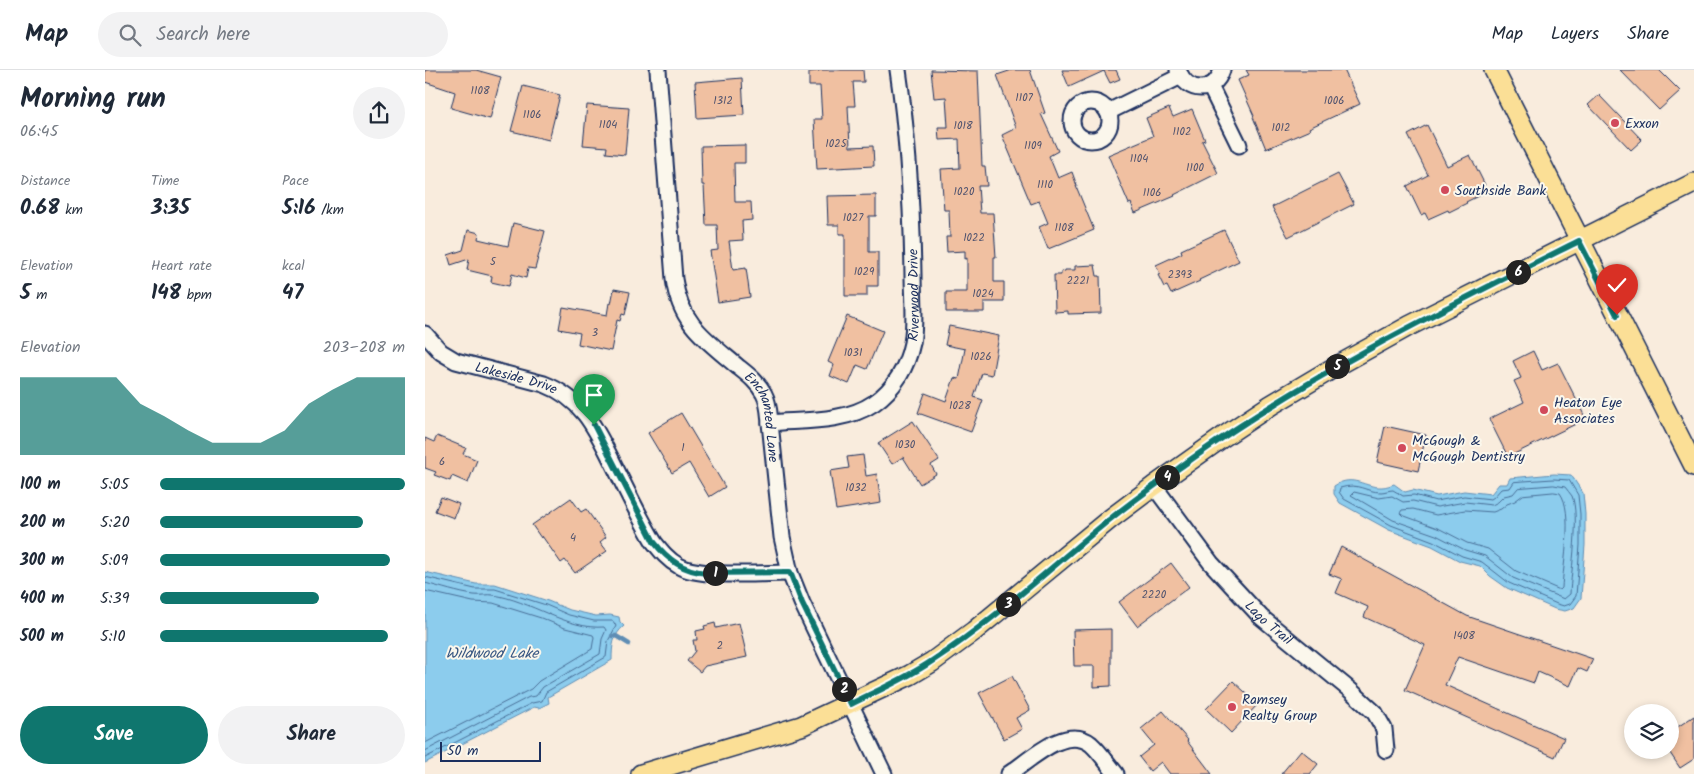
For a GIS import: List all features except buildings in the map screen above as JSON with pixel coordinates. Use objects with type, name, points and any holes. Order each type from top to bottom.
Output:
[{"type":"main road","points":[[1494,70],[1694,466]]},
{"type":"main road","points":[[641,774],[801,726],[910,675],[953,647],[1110,519],[1233,430],[1335,367],[1409,326],[1694,183]]},
{"type":"street","name":"Enchanted Lane","points":[[658,70],[674,279],[677,296],[686,317],[695,330],[752,378],[767,401],[781,532],[790,572],[802,603],[884,774]]},
{"type":"street","name":"Riverwood Drive","points":[[770,424],[846,415],[866,407],[890,388],[907,360],[913,333],[913,233],[907,139],[898,70]]},
{"type":"street","points":[[1108,112],[1180,73],[1190,86],[1197,88],[1210,86],[1216,82],[1222,70]]},
{"type":"street","points":[[1210,86],[1239,145]]},
{"type":"street","name":"Lakeside Drive","points":[[425,334],[435,346],[456,361],[544,384],[555,388],[573,400],[594,425],[654,542],[665,556],[679,566],[707,573],[790,572]]},
{"type":"street","name":"Lago Trail","points":[[1154,486],[1211,564],[1261,617],[1375,713],[1384,729],[1386,750]]},
{"type":"street","points":[[1009,774],[1059,740],[1067,738],[1077,738],[1091,745],[1116,774]]},
{"type":"water","points":[[1554,474],[1571,475],[1583,493],[1585,514],[1581,598],[1574,608],[1565,611],[1555,609],[1507,588],[1480,566],[1460,561],[1432,546],[1389,530],[1340,503],[1334,494],[1334,486],[1341,482],[1353,481],[1376,487],[1394,484],[1405,492],[1413,490],[1437,496],[1464,491],[1491,494],[1499,484],[1507,484],[1510,478]]},
{"type":"water","name":"Wildwood Lake","points":[[425,572],[476,584],[495,584],[570,610],[596,616],[610,615],[619,617],[620,622],[624,626],[617,633],[614,641],[612,660],[548,697],[549,703],[539,708],[534,707],[425,763]]},
{"type":"waterway","points":[[612,636],[616,636],[629,644]]},
{"type":"place","name":"Exxon","points":[[1615,123]]},
{"type":"place","name":"Southside Bank","points":[[1445,190]]},
{"type":"place","name":"Heaton Eye Associates","points":[[1544,410]]},
{"type":"place","name":"McGough & McGough Dentistry","points":[[1402,448]]},
{"type":"place","name":"Ramsey Realty Group","points":[[1232,707]]},
{"type":"route","points":[[594,425],[649,534],[665,556],[679,566],[697,572],[790,572],[802,603],[851,704],[910,675],[953,647],[1110,519],[1233,430],[1335,367],[1409,326],[1579,241],[1617,315]]}]
